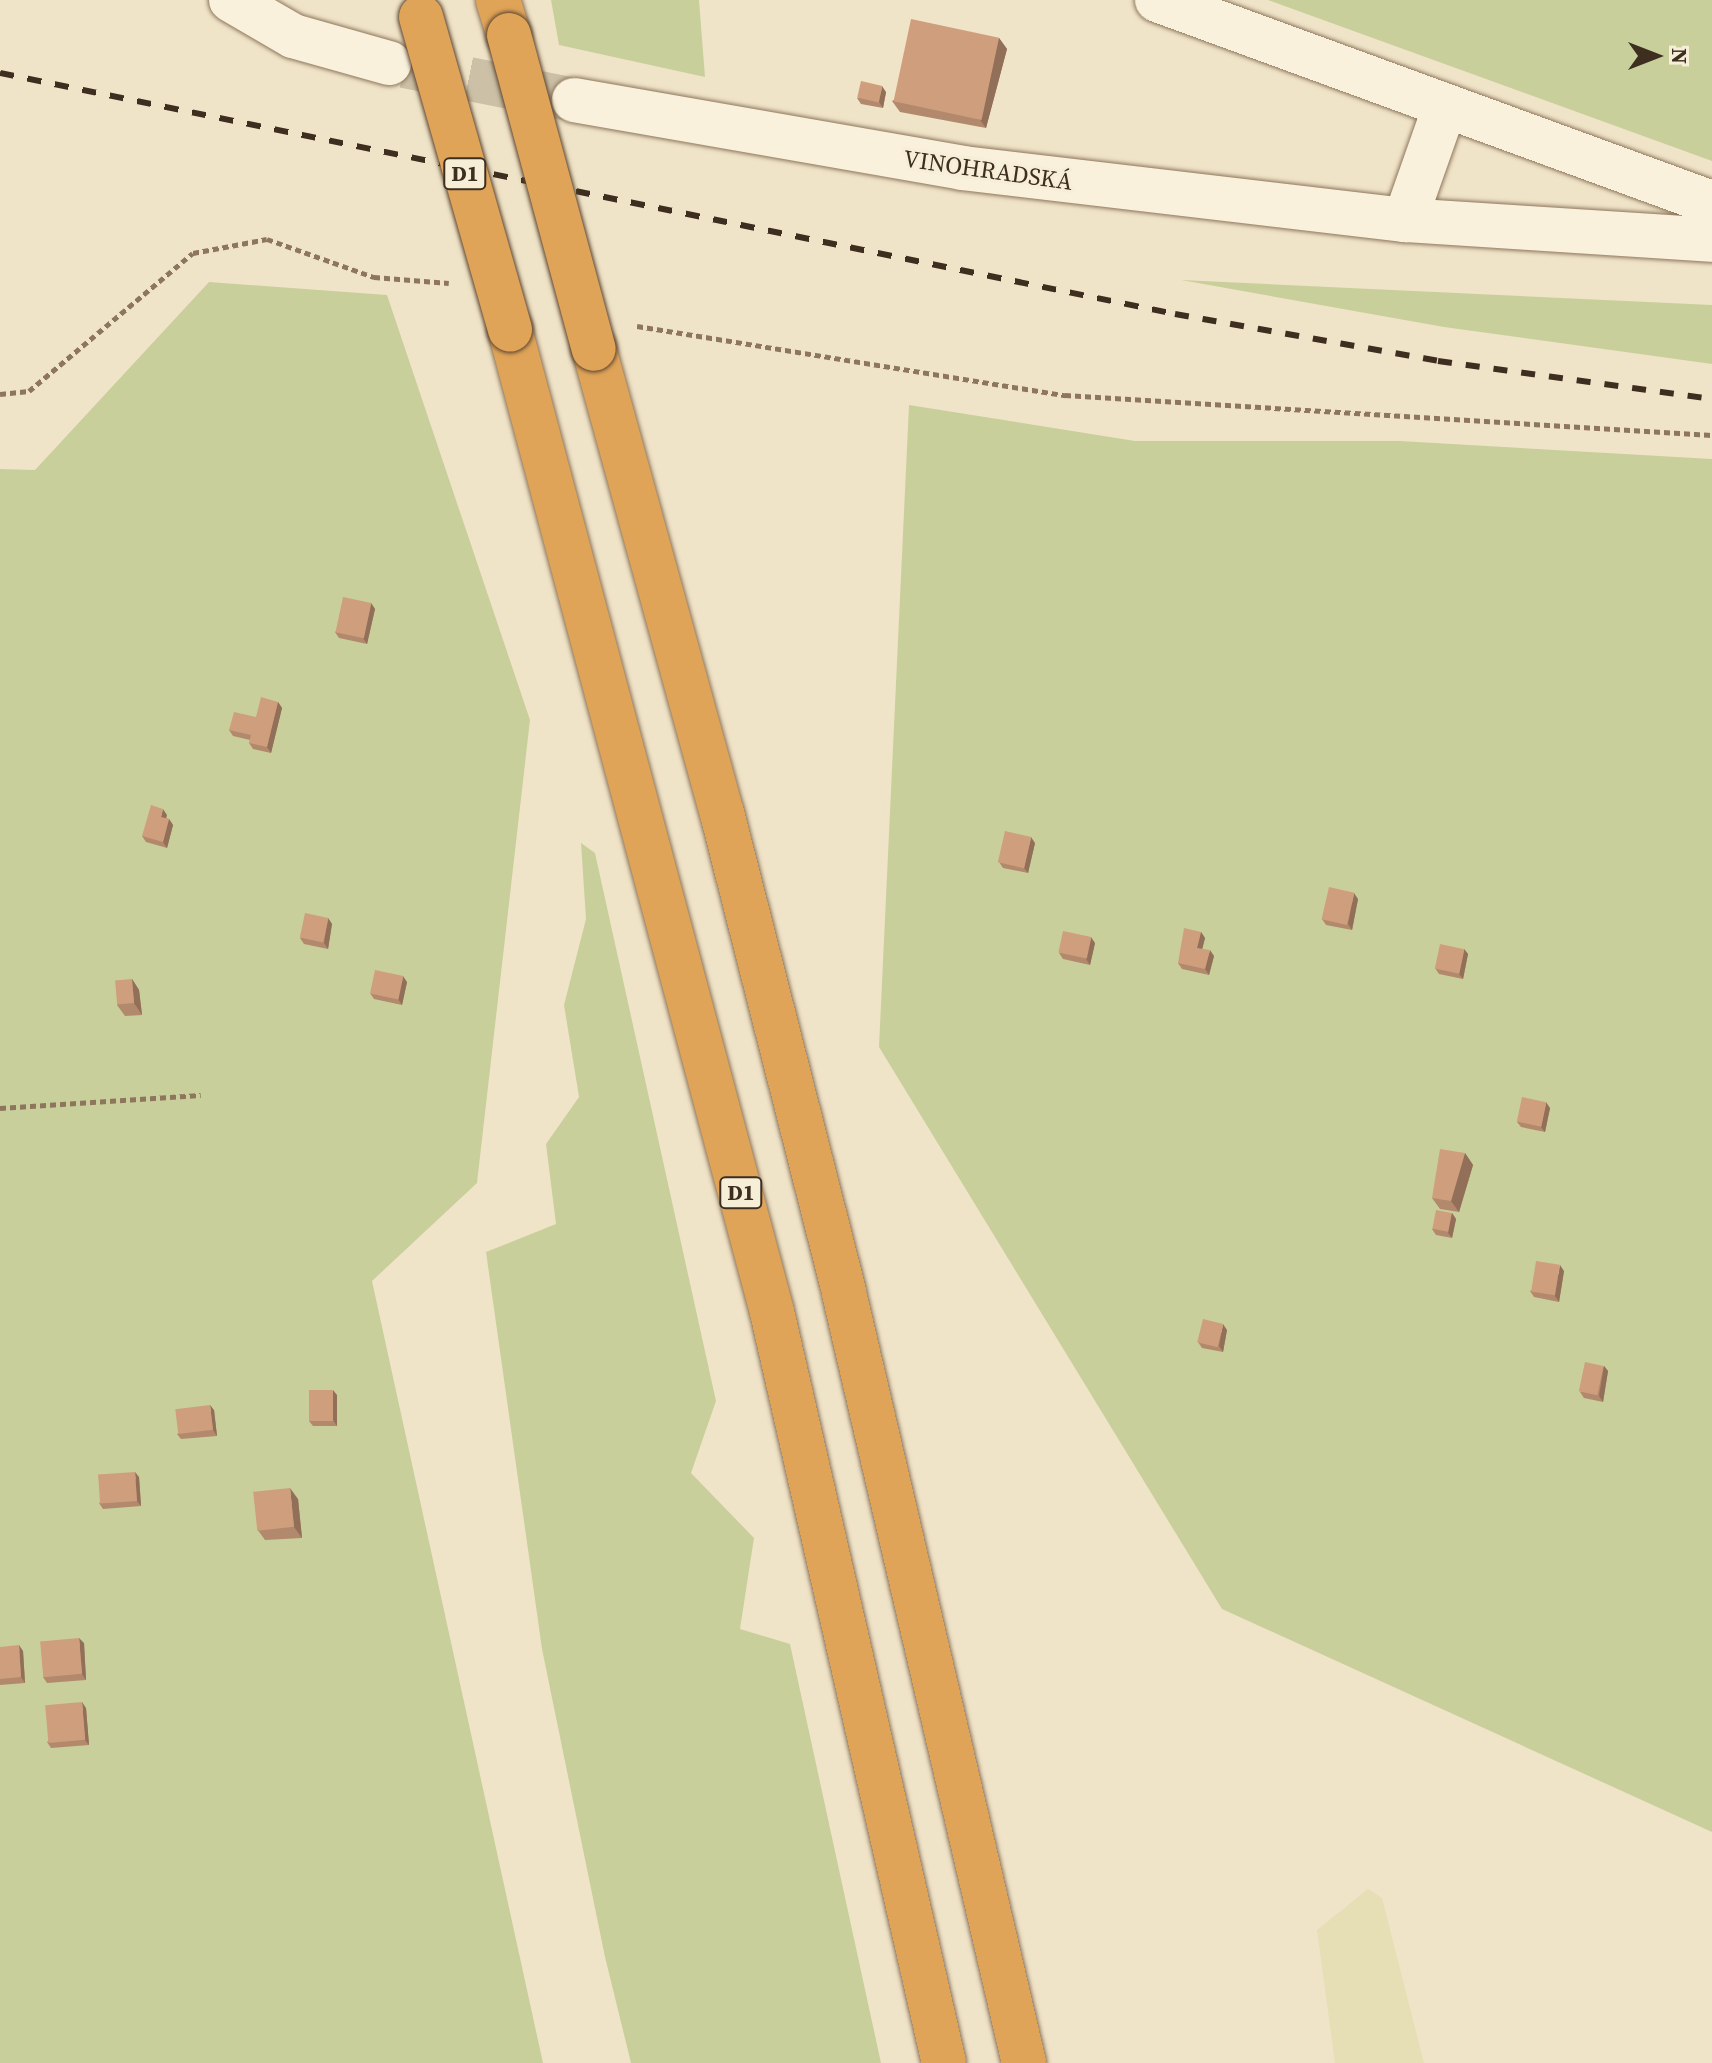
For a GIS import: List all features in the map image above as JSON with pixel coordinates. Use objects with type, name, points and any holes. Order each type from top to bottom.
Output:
[{"type":"highway","name":"D1","points":[[418,8],[510,330],[772,1312],[944,2063]]},
{"type":"highway","points":[[504,17],[722,813],[844,1293],[1024,2063]]},
{"type":"street","points":[[231,0],[293,36],[389,63]]},
{"type":"street","points":[[1157,0],[1444,109],[1712,203]]},
{"type":"street","name":"VINOHRADSKÁ","points":[[574,100],[962,168],[1405,220],[1712,240]]},
{"type":"street","points":[[1405,220],[1444,109]]},
{"type":"path","points":[[0,394],[29,391],[193,253],[267,239],[374,277],[449,283]]},
{"type":"path","points":[[637,326],[1065,395],[1712,435]]},
{"type":"path","points":[[0,1108],[201,1095]]},
{"type":"shaded area","points":[[1368,1889],[1382,1898],[1424,2063],[1335,2063],[1317,1930]]},
{"type":"green space","points":[[551,0],[699,0],[705,77],[559,45]]},
{"type":"green space","points":[[1268,0],[1712,0],[1712,161]]},
{"type":"green space","points":[[1181,280],[1712,305],[1712,364],[1444,327]]},
{"type":"green space","points":[[209,282],[387,295],[530,720],[477,1183],[372,1281],[543,2063],[0,2063],[0,469],[35,470]]},
{"type":"green space","points":[[909,405],[1135,441],[1400,441],[1712,459],[1712,1832],[1222,1609],[879,1047]]},
{"type":"green space","points":[[581,843],[595,853],[716,1401],[691,1473],[754,1538],[740,1629],[790,1644],[881,2063],[631,2063],[605,1957],[542,1649],[486,1252],[556,1224],[546,1144],[579,1097],[564,1005],[586,919]]},
{"type":"building","points":[[911,19],[999,38],[982,120],[894,101]]},
{"type":"building","points":[[861,81],[882,86],[879,103],[857,98]]},
{"type":"building","points":[[343,597],[371,603],[364,638],[336,632]]},
{"type":"building","points":[[261,697],[278,702],[267,747],[249,743],[251,735],[229,730],[234,712],[256,717]]},
{"type":"building","points":[[151,805],[163,809],[161,817],[169,819],[163,842],[142,836]]},
{"type":"building","points":[[1005,831],[1031,837],[1024,868],[998,862]]},
{"type":"building","points":[[1329,887],[1354,893],[1347,925],[1322,919]]},
{"type":"building","points":[[305,913],[328,918],[323,942],[300,937]]},
{"type":"building","points":[[1184,928],[1201,932],[1197,948],[1210,950],[1205,969],[1178,963]]},
{"type":"building","points":[[1063,931],[1091,937],[1087,959],[1058,953]]},
{"type":"building","points":[[1440,944],[1464,949],[1459,974],[1435,968]]},
{"type":"building","points":[[375,970],[403,976],[398,1000],[370,993]]},
{"type":"building","points":[[132,979],[134,1003],[117,1004],[115,980]]},
{"type":"building","points":[[1522,1097],[1546,1102],[1541,1127],[1517,1121]]},
{"type":"building","points":[[1440,1149],[1465,1153],[1451,1201],[1432,1198]]},
{"type":"building","points":[[1436,1210],[1452,1213],[1448,1232],[1432,1229]]},
{"type":"building","points":[[1536,1261],[1560,1265],[1555,1295],[1531,1292]]},
{"type":"building","points":[[1203,1319],[1223,1324],[1218,1347],[1197,1342]]},
{"type":"building","points":[[1585,1362],[1604,1366],[1597,1395],[1579,1391]]},
{"type":"building","points":[[309,1390],[333,1390],[333,1421],[309,1421]]},
{"type":"building","points":[[210,1405],[213,1430],[178,1434],[175,1409]]},
{"type":"building","points":[[135,1472],[137,1501],[100,1504],[98,1475]]},
{"type":"building","points":[[290,1488],[294,1527],[257,1531],[253,1492]]},
{"type":"building","points":[[79,1638],[82,1674],[43,1677],[40,1641]]},
{"type":"building","points":[[19,1645],[21,1677],[0,1679],[0,1647]]},
{"type":"building","points":[[82,1702],[85,1740],[48,1743],[45,1705]]},
{"type":"tunnel","points":[[404,66],[574,100]]},
{"type":"railway","points":[[0,73],[1175,314],[1438,361],[1712,399]]}]
